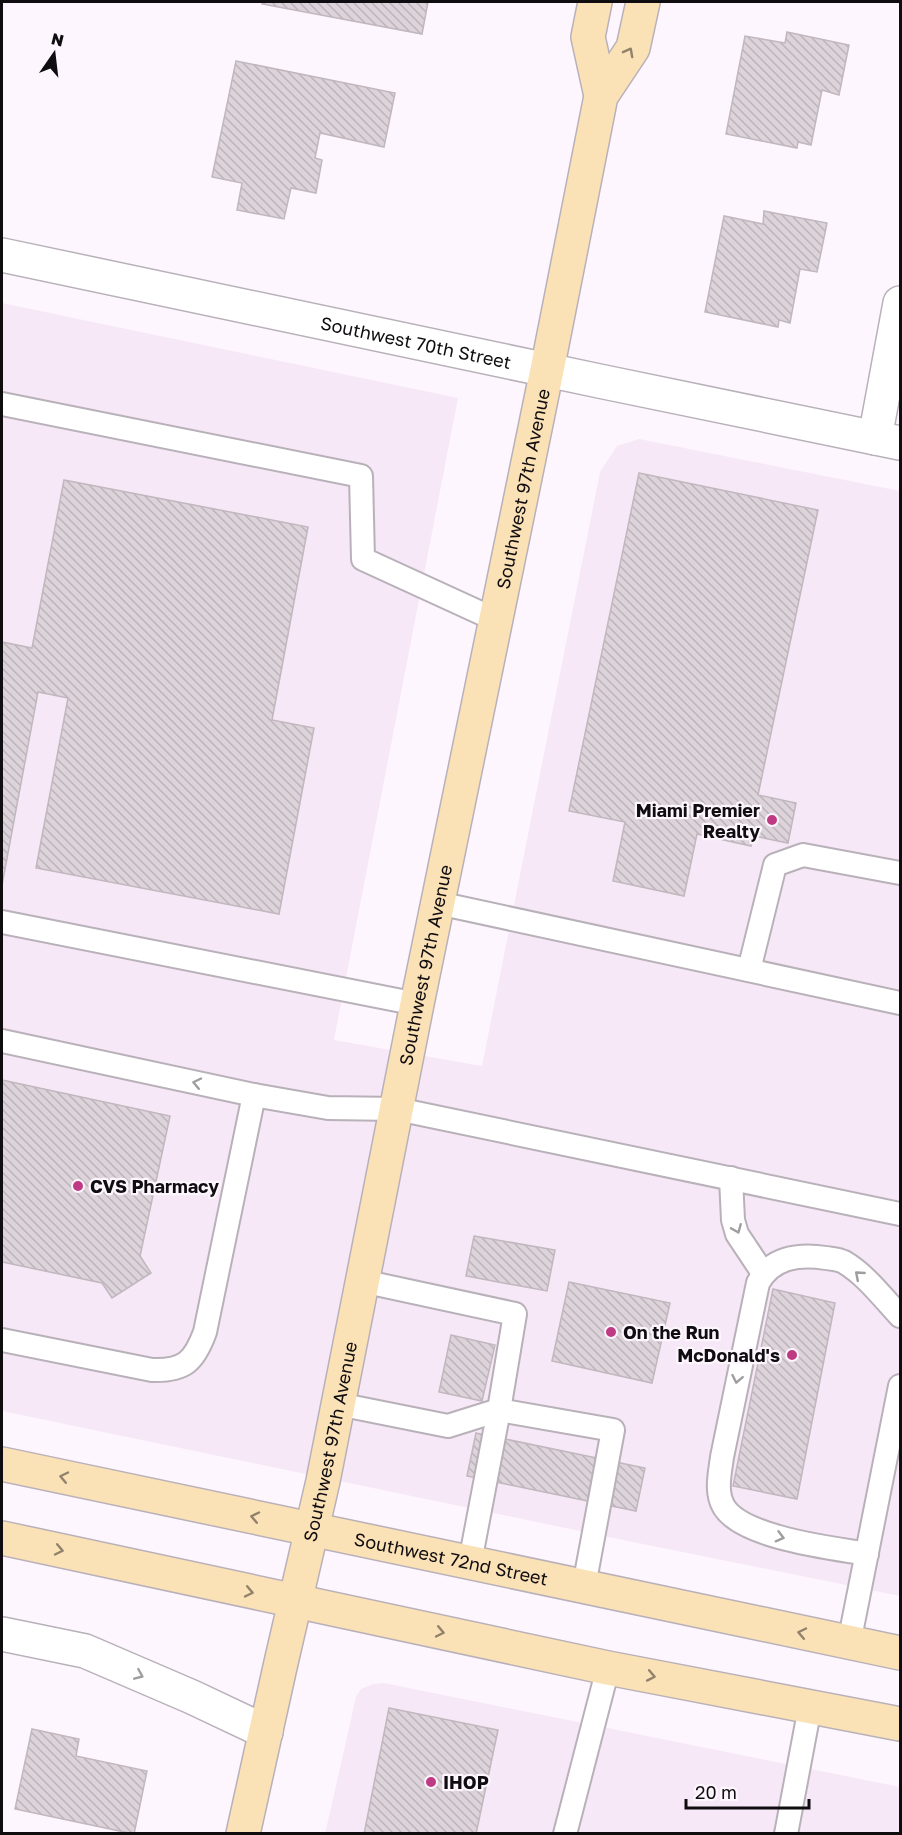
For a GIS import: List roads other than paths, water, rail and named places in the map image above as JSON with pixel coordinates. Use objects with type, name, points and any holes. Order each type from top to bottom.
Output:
[{"type":"street","name":"Southwest 97th Avenue","points":[[595,2],[588,37],[601,96]]},
{"type":"street","name":"Southwest 97th Avenue","points":[[243,1833],[338,1404],[601,96],[633,48],[642,2]]},
{"type":"street","name":"Southwest 70th Street","points":[[2,255],[888,441]]},
{"type":"street","points":[[888,441],[900,303]]},
{"type":"street","name":"Southwest 72nd Street","points":[[2,1464],[900,1653]]},
{"type":"street","points":[[2,1538],[608,1668],[900,1724]]},
{"type":"street","points":[[2,1634],[85,1651],[266,1732]]},
{"type":"lane","points":[[2,404],[361,476],[363,559],[496,620]]},
{"type":"lane","points":[[750,970],[775,865],[803,855],[900,873]]},
{"type":"lane","points":[[438,903],[900,1003]]},
{"type":"lane","points":[[2,922],[417,1004]]},
{"type":"lane","points":[[2,1041],[254,1095],[328,1108],[397,1109],[900,1214]]},
{"type":"lane","points":[[2,1340],[167,1371],[180,1367],[198,1352],[206,1332],[254,1095]]},
{"type":"lane","points":[[731,1178],[733,1220],[738,1234],[763,1273]]},
{"type":"lane","points":[[867,1554],[796,1541],[757,1530],[733,1516],[725,1508],[720,1497],[720,1467],[758,1282],[763,1273],[774,1264],[791,1257],[810,1256],[841,1261],[860,1275],[900,1316]]},
{"type":"lane","points":[[362,1281],[516,1314],[470,1562]]},
{"type":"lane","points":[[849,1643],[900,1386]]},
{"type":"lane","points":[[338,1404],[448,1426],[499,1410],[613,1430],[584,1587]]},
{"type":"lane","points":[[565,1833],[608,1668]]},
{"type":"lane","points":[[786,1833],[810,1707]]},
{"type":"place","name":"Miami Premier Realty","points":[[772,820]]},
{"type":"place","name":"CVS Pharmacy","points":[[78,1186]]},
{"type":"place","name":"On the Run","points":[[611,1332]]},
{"type":"place","name":"McDonald's","points":[[792,1355]]},
{"type":"place","name":"IHOP","points":[[431,1782]]}]
